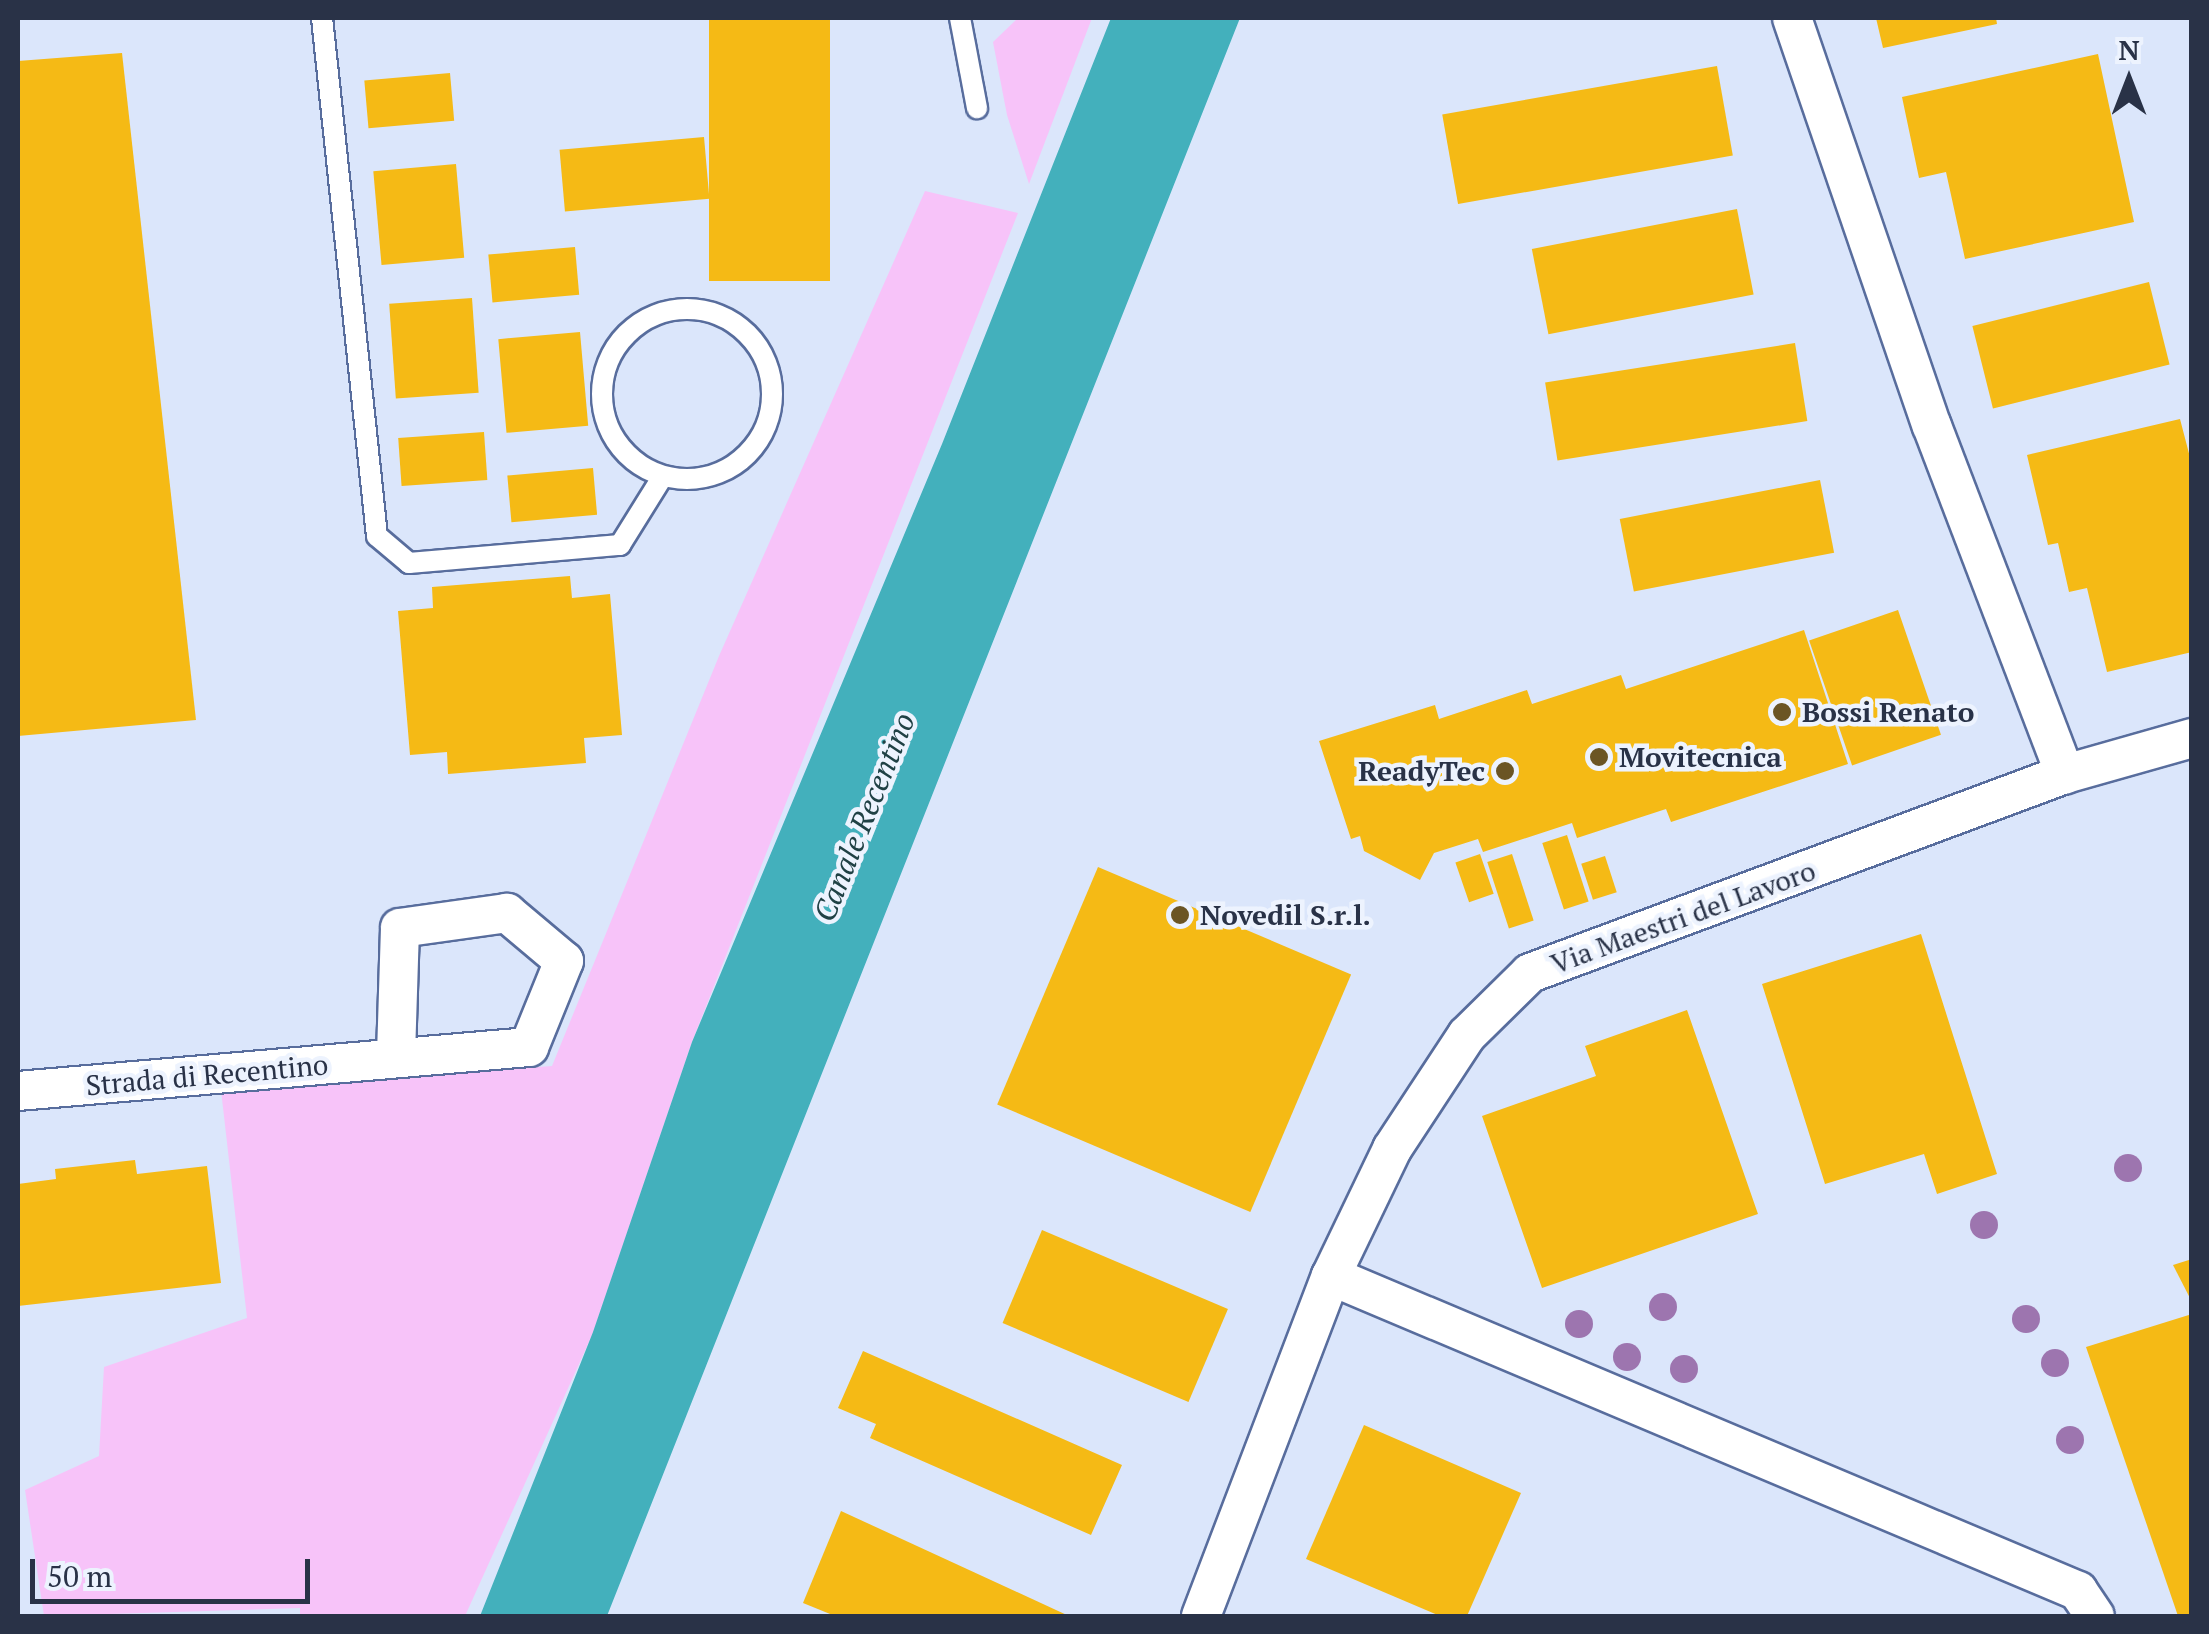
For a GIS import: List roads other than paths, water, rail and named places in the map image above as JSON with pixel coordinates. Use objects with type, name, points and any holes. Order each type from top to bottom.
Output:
[{"type":"street","points":[[1792,18],[1932,426],[2065,774]]},
{"type":"street","name":"Via Maestri del Lavoro","points":[[1201,1616],[1331,1276],[1392,1149],[1467,1035],[1530,973],[2065,774],[2192,738]]},
{"type":"street","name":"Strada di Recentino","points":[[18,1091],[530,1047],[564,961],[507,913],[400,928],[396,1058]]},
{"type":"street","points":[[1331,1276],[2078,1591],[2095,1616]]},
{"type":"lane","points":[[322,18],[377,536],[409,563],[620,544],[664,476]]},
{"type":"lane","points":[[960,18],[977,108]]},
{"type":"lane","points":[[699,309],[726,318],[748,334],[768,370],[771,412],[760,438],[742,459],[718,474],[691,479],[664,476],[637,464],[617,444],[604,419],[601,390],[607,362],[622,338],[644,320],[670,310],[699,309]]},
{"type":"water","name":"Canale Recentino","points":[[1111,18],[1240,18],[607,1616],[480,1616],[593,1332],[692,1042],[942,444]]},
{"type":"place","name":"Bossi Renato","points":[[1782,712]]},
{"type":"place","name":"Movitecnica","points":[[1599,757]]},
{"type":"place","name":"ReadyTec","points":[[1505,771]]},
{"type":"place","name":"Novedil S.r.l.","points":[[1180,915]]}]
